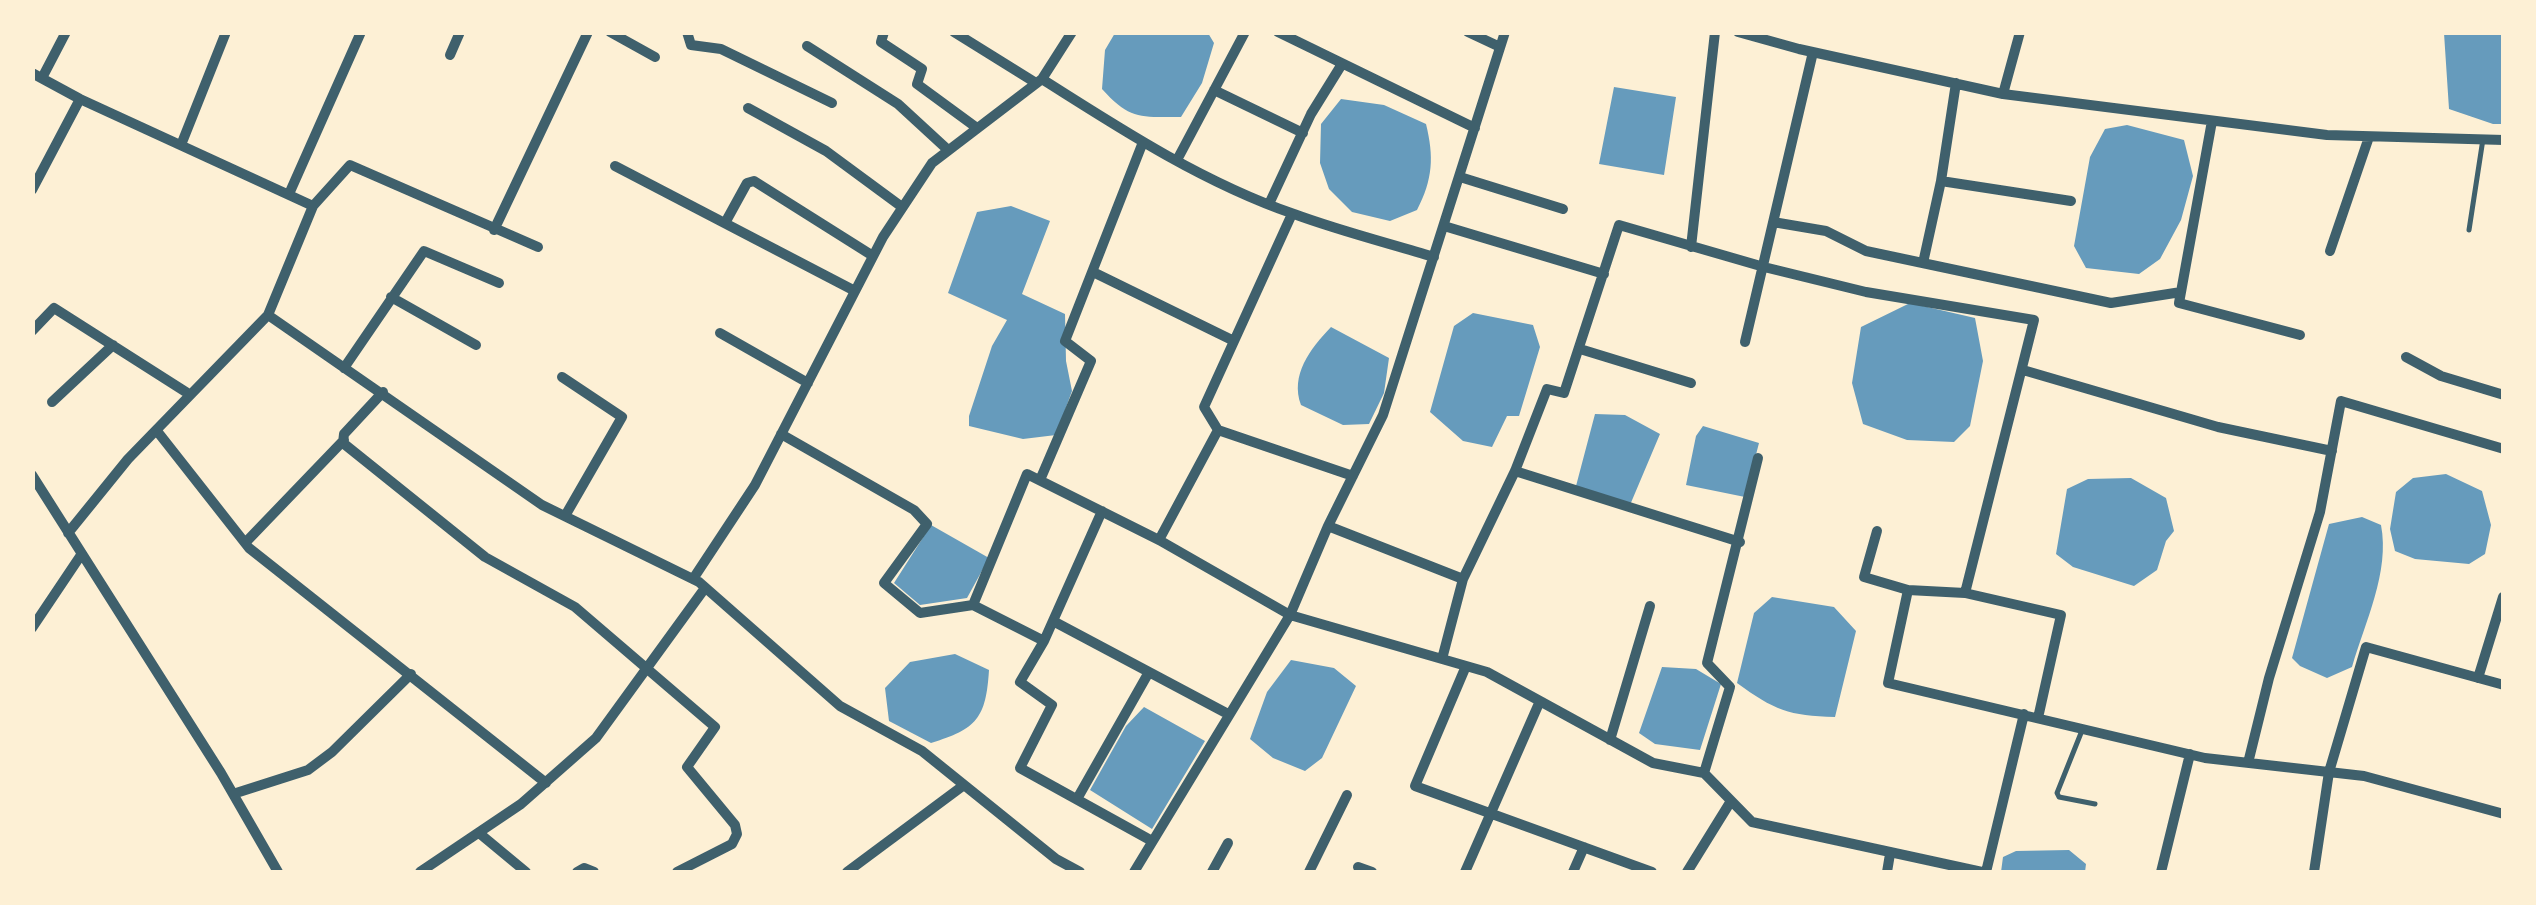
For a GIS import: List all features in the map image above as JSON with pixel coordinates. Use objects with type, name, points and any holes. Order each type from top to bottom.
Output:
[{"type":"street","points":[[66,32],[37,76],[314,206]]},
{"type":"street","points":[[181,145],[226,32]]},
{"type":"street","points":[[289,194],[361,32]]},
{"type":"street","points":[[450,55],[460,32]]},
{"type":"street","points":[[494,230],[588,32]]},
{"type":"street","points":[[610,32],[655,57]]},
{"type":"street","points":[[687,32],[692,45],[720,49],[832,103]]},
{"type":"street","points":[[884,32],[880,42],[922,69],[917,84],[977,128]]},
{"type":"street","points":[[954,32],[1143,142],[1268,204],[1434,257]]},
{"type":"street","points":[[693,579],[755,485],[872,256],[932,163],[1039,81],[1072,32]]},
{"type":"street","points":[[1177,160],[1245,32]]},
{"type":"street","points":[[1278,32],[1475,128]]},
{"type":"street","points":[[1468,32],[1500,47]]},
{"type":"street","points":[[1134,872],[1290,615],[1382,416],[1505,32]]},
{"type":"street","points":[[1691,247],[1716,32]]},
{"type":"street","points":[[2003,94],[2020,32]]},
{"type":"street","points":[[1743,33],[2003,94],[2327,136],[2504,140]]},
{"type":"street","points":[[808,46],[898,104],[948,150]]},
{"type":"street","points":[[1744,342],[1813,52]]},
{"type":"street","points":[[1268,204],[1302,133],[1342,64]]},
{"type":"street","points":[[1923,263],[1942,181],[1956,84]]},
{"type":"street","points":[[1214,90],[1302,133]]},
{"type":"street","points":[[32,190],[80,99]]},
{"type":"street","points":[[748,108],[826,152],[902,207]]},
{"type":"street","points":[[2212,120],[2179,303],[2300,335]]},
{"type":"street","points":[[2330,251],[2369,137]]},
{"type":"street","points":[[1040,480],[1091,362],[1065,342],[1143,142]]},
{"type":"street","points":[[68,533],[128,459],[268,315],[314,206],[350,165],[538,247]]},
{"type":"street","points":[[616,166],[855,291]]},
{"type":"street","points":[[1460,177],[1564,209]]},
{"type":"street","points":[[725,223],[747,183],[754,181],[872,256]]},
{"type":"street","points":[[1942,181],[2071,202]]},
{"type":"street","points":[[1292,214],[1204,407],[1218,430],[1352,476]]},
{"type":"street","points":[[1773,222],[1826,230],[1866,251],[2111,303],[2181,292]]},
{"type":"street","points":[[1444,226],[1604,274]]},
{"type":"street","points":[[1442,659],[1463,579],[1514,472],[1547,389],[1564,393],[1618,226],[1866,292],[2034,320],[1965,594]]},
{"type":"street","points":[[344,368],[424,251],[500,284]]},
{"type":"street","points":[[1093,272],[1234,341]]},
{"type":"street","points":[[391,297],[476,346]]},
{"type":"street","points":[[32,331],[54,308],[189,394]]},
{"type":"street","points":[[268,315],[542,505],[693,579],[840,706],[922,751],[1056,858],[1080,872]]},
{"type":"street","points":[[720,334],[808,383]]},
{"type":"street","points":[[52,402],[112,345]]},
{"type":"street","points":[[1580,350],[1691,384]]},
{"type":"street","points":[[2406,357],[2441,376],[2504,395]]},
{"type":"street","points":[[2022,370],[2218,427],[2332,451]]},
{"type":"street","points":[[562,377],[622,417],[565,516]]},
{"type":"street","points":[[383,392],[344,434],[343,443],[485,556],[575,607],[716,728],[687,766],[737,829],[732,844],[677,872]]},
{"type":"street","points":[[2248,763],[2269,678],[2320,512],[2342,401],[2504,449]]},
{"type":"street","points":[[1158,540],[1218,430]]},
{"type":"street","points":[[156,431],[245,543],[546,782]]},
{"type":"street","points":[[781,434],[914,510],[927,524],[884,583],[920,613],[973,605],[1044,640]]},
{"type":"street","points":[[245,543],[344,440]]},
{"type":"street","points":[[1704,773],[1730,687],[1707,663],[1758,458]]},
{"type":"street","points":[[1514,472],[1740,542]]},
{"type":"street","points":[[973,605],[1027,474],[1158,540],[1290,615],[1487,672],[1652,763],[1704,773],[1752,822],[1945,869],[1984,872],[2024,714]]},
{"type":"street","points":[[32,475],[278,872]]},
{"type":"street","points":[[1102,512],[1044,640],[1020,682],[1052,705],[1020,768],[1152,841]]},
{"type":"street","points":[[1328,526],[1463,579]]},
{"type":"street","points":[[1877,531],[1864,577],[1908,590],[1965,594],[2061,615],[2038,718]]},
{"type":"street","points":[[32,628],[82,555]]},
{"type":"street","points":[[420,872],[546,782],[596,738],[705,588]]},
{"type":"street","points":[[1908,590],[1888,683],[2190,754],[2364,776],[2504,814]]},
{"type":"street","points":[[2478,678],[2503,597]]},
{"type":"street","points":[[1610,740],[1650,606]]},
{"type":"street","points":[[1053,620],[1228,714]]},
{"type":"street","points":[[2314,872],[2329,772],[2366,647],[2504,685]]},
{"type":"street","points":[[1466,666],[1416,786],[1652,872]]},
{"type":"street","points":[[1077,800],[1149,672]]},
{"type":"street","points":[[233,794],[308,770],[332,752],[411,674]]},
{"type":"street","points":[[1465,872],[1540,702]]},
{"type":"street","points":[[2160,872],[2190,754]]},
{"type":"street","points":[[847,872],[964,784]]},
{"type":"street","points":[[1309,872],[1347,795]]},
{"type":"street","points":[[1687,872],[1731,800]]},
{"type":"street","points":[[479,832],[526,872]]},
{"type":"street","points":[[1212,872],[1228,844]]},
{"type":"street","points":[[1573,872],[1584,847]]},
{"type":"street","points":[[1887,872],[1890,854]]},
{"type":"street","points":[[1358,867],[1372,872]]},
{"type":"street","points":[[576,872],[584,868],[594,872]]},
{"type":"lane","points":[[2470,230],[2483,138]]},
{"type":"lane","points":[[2083,728],[2057,793],[2059,798],[2095,804]]},
{"type":"water","points":[[1115,33],[1208,33],[1214,43],[1202,83],[1181,117],[1137,115],[1102,89],[1105,50]]},
{"type":"water","points":[[2444,33],[2503,33],[2503,124],[2449,109]]},
{"type":"water","points":[[1614,87],[1676,97],[1664,175],[1599,164]]},
{"type":"water","points":[[1341,99],[1384,105],[1426,124],[1430,168],[1417,210],[1390,221],[1352,212],[1329,189],[1320,163],[1321,124]]},
{"type":"water","points":[[2127,125],[2184,140],[2193,176],[2181,220],[2160,259],[2139,274],[2086,268],[2074,246],[2090,157],[2105,129]]},
{"type":"water","points":[[1011,206],[1050,221],[1022,294],[1065,314],[1066,361],[1072,391],[1056,435],[1023,439],[969,426],[992,346],[1007,320],[948,293],[977,212]]},
{"type":"water","points":[[1910,303],[1975,318],[1983,361],[1970,426],[1954,442],[1907,440],[1863,424],[1852,383],[1861,327]]},
{"type":"water","points":[[1473,313],[1533,325],[1540,347],[1519,416],[1507,416],[1492,447],[1463,441],[1430,412],[1454,326]]},
{"type":"water","points":[[1331,327],[1389,358],[1384,393],[1369,424],[1343,425],[1301,405],[1300,373],[1309,353]]},
{"type":"water","points":[[1595,414],[1625,415],[1660,434],[1630,505],[1576,486]]},
{"type":"water","points":[[1703,426],[1759,443],[1745,497],[1686,485],[1696,436]]},
{"type":"water","points":[[2446,474],[2482,491],[2491,525],[2485,554],[2469,564],[2415,559],[2395,551],[2390,529],[2396,492],[2413,478]]},
{"type":"water","points":[[2131,478],[2166,498],[2174,531],[2166,541],[2157,570],[2134,586],[2073,567],[2056,554],[2067,489],[2088,479]]},
{"type":"water","points":[[2362,517],[2381,525],[2379,579],[2352,667],[2327,678],[2292,658],[2329,524]]},
{"type":"water","points":[[931,525],[989,558],[967,598],[920,605],[894,583]]},
{"type":"water","points":[[1772,597],[1834,607],[1856,631],[1835,717],[1783,710],[1737,683],[1754,613]]},
{"type":"water","points":[[955,654],[989,670],[985,700],[976,719],[959,732],[931,743],[889,721],[885,688],[910,662]]},
{"type":"water","points":[[1291,660],[1334,668],[1356,686],[1322,758],[1305,771],[1273,758],[1250,739],[1267,692]]},
{"type":"water","points":[[1662,667],[1696,669],[1721,684],[1700,750],[1655,744],[1639,733]]},
{"type":"water","points":[[1144,707],[1205,741],[1152,829],[1090,790],[1126,726]]},
{"type":"water","points":[[2069,850],[2086,864],[2085,872],[2001,872],[2003,857],[2016,851]]}]
